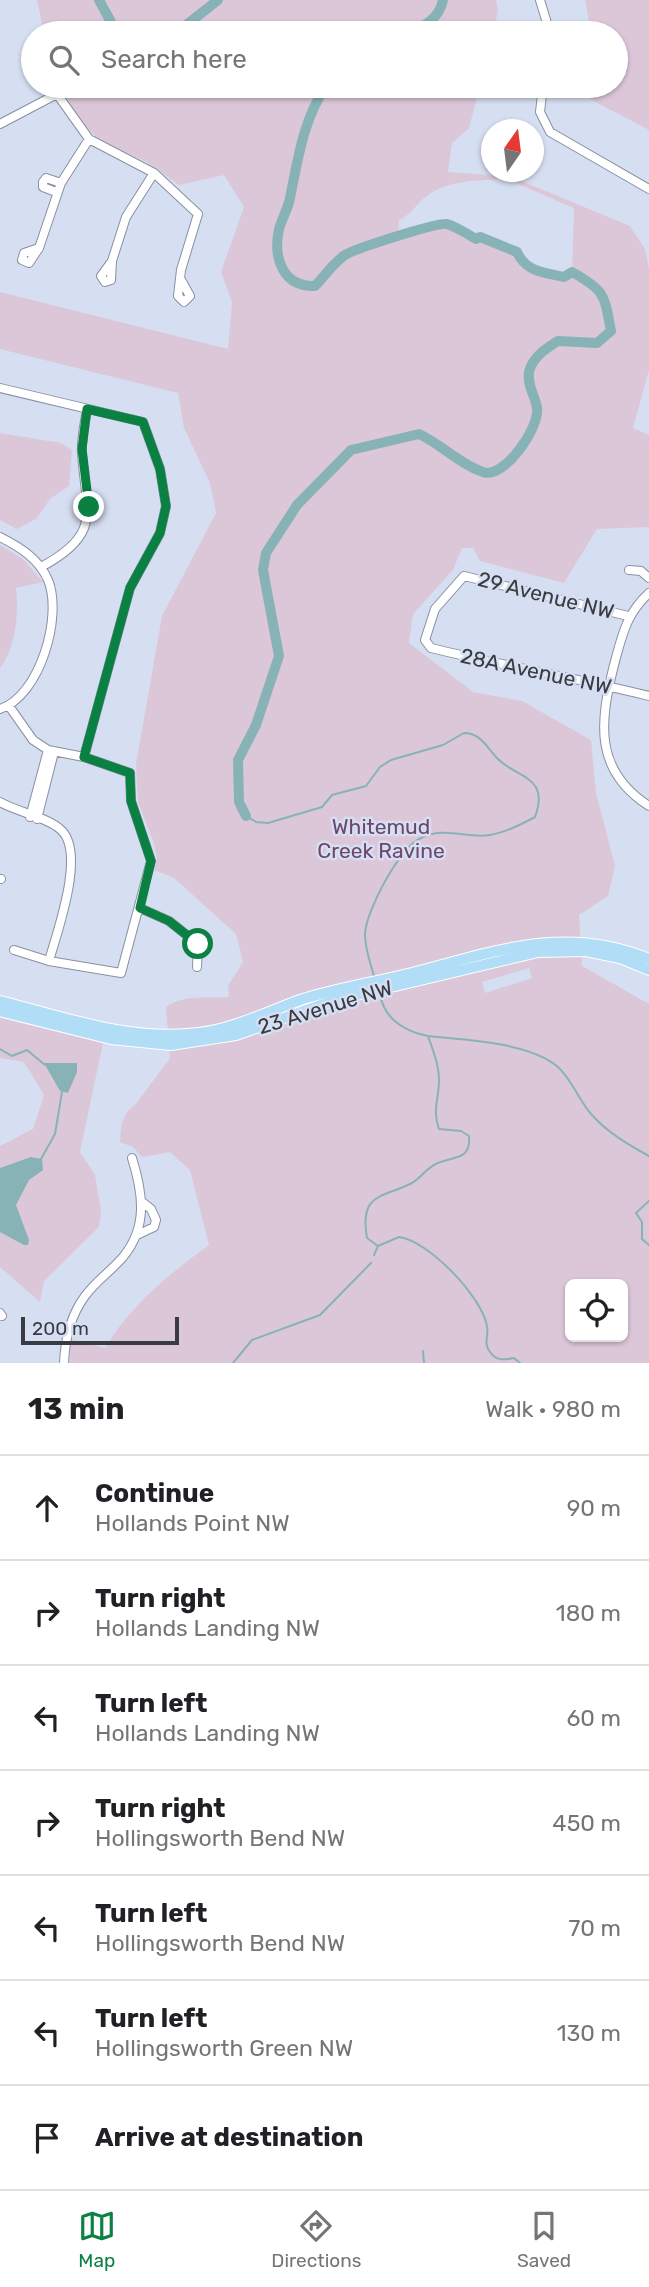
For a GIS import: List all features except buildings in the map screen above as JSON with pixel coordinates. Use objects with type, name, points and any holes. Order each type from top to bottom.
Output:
[{"type":"main road","name":"23 Avenue NW","points":[[407,978],[510,947],[559,940],[607,945],[649,959]]},
{"type":"main road","name":"23 Avenue NW","points":[[0,1001],[121,1030],[170,1035],[199,1033],[235,1024],[307,998],[559,950],[605,954],[649,970]]},
{"type":"main road","name":"23 Avenue NW","points":[[0,1011],[111,1039],[171,1045],[236,1035],[356,990]]},
{"type":"street","points":[[540,0],[546,21]]},
{"type":"street","points":[[0,124],[50,98]]},
{"type":"street","points":[[60,98],[89,139],[154,173],[198,214],[180,278]]},
{"type":"street","points":[[542,98],[540,112],[551,132],[649,189]]},
{"type":"street","points":[[0,131],[19,116]]},
{"type":"street","points":[[39,248],[56,192],[89,139]]},
{"type":"street","points":[[112,261],[126,217],[154,173]]},
{"type":"street","points":[[56,192],[43,187],[43,181],[47,178],[61,183]]},
{"type":"street","points":[[0,388],[143,422],[160,469],[166,506],[160,533],[130,588],[84,757]]},
{"type":"street","points":[[41,567],[66,554],[83,535],[89,507],[82,449],[87,409]]},
{"type":"street","points":[[0,537],[21,547],[41,567],[52,596],[50,628],[32,682],[4,707],[33,740],[51,751],[84,757],[130,773],[131,801],[151,861],[121,973],[50,961],[14,950]]},
{"type":"street","points":[[629,570],[641,571],[649,578]]},
{"type":"street","name":"29 Avenue NW","points":[[426,643],[432,613],[464,576],[628,616]]},
{"type":"street","points":[[645,804],[617,775],[607,752],[603,728],[609,686],[628,616],[649,593]]},
{"type":"street","name":"28A Avenue NW","points":[[426,643],[432,648],[505,667],[649,696]]},
{"type":"street","points":[[34,818],[51,751]]},
{"type":"street","points":[[0,802],[59,827],[66,836],[72,870],[50,961]]},
{"type":"street","points":[[140,908],[169,921],[198,944],[197,967]]},
{"type":"street","points":[[64,1363],[69,1330],[80,1303],[124,1256],[137,1235],[142,1202],[132,1158]]},
{"type":"street","points":[[137,1235],[148,1231],[156,1220],[151,1209],[142,1202]]},
{"type":"green space","points":[[37,0],[496,0],[498,11],[496,21],[41,21]]},
{"type":"green space","points":[[585,0],[649,0],[649,130],[590,99],[628,98],[628,21],[589,21]]},
{"type":"green space","name":"Whitemud Creek Ravine","points":[[67,98],[477,98],[469,128],[452,143],[448,172],[481,175],[481,181],[445,186],[436,190],[399,220],[398,237],[430,227],[452,228],[517,252],[526,264],[536,270],[564,277],[572,272],[574,208],[513,182],[524,182],[630,226],[645,249],[649,269],[649,370],[633,428],[649,435],[649,527],[597,529],[564,583],[480,561],[473,548],[462,548],[453,570],[413,614],[409,643],[473,692],[522,701],[591,740],[596,793],[615,866],[608,896],[579,915],[582,966],[649,1004],[649,1363],[70,1363],[70,1339],[105,1348],[126,1318],[151,1292],[209,1245],[190,1170],[170,1152],[142,1157],[133,1147],[120,1142],[122,1125],[125,1116],[170,1058],[166,1007],[188,998],[229,997],[228,986],[243,962],[236,934],[174,878],[154,870],[157,858],[154,843],[138,802],[136,764],[162,616],[216,513],[210,483],[184,428],[178,393],[0,349],[0,292],[228,349],[232,302],[221,272],[244,207],[224,175],[179,185],[147,162],[101,141],[80,122]],"holes":[[[529,968],[532,978],[485,993],[482,982]]]},
{"type":"green space","points":[[0,433],[61,443],[72,450],[69,486],[50,499],[36,519],[17,529],[0,520]]},
{"type":"green space","points":[[0,545],[23,559],[43,582],[16,588],[17,609],[13,640],[0,668]]},
{"type":"green space","points":[[0,1018],[103,1043],[80,1152],[95,1175],[101,1211],[99,1227],[44,1281],[40,1302],[0,1267],[0,1146],[33,1129],[44,1095],[24,1062],[0,1058]]},
{"type":"shaded area","points":[[44,1063],[77,1063],[77,1072],[68,1093],[60,1091]]},
{"type":"shaded area","points":[[31,1157],[42,1159],[43,1170],[29,1180],[16,1205],[29,1240],[28,1245],[24,1245],[0,1232],[0,1168]]},
{"type":"waterway","points":[[99,0],[110,21]]},
{"type":"waterway","points":[[191,21],[218,0]]},
{"type":"waterway","points":[[430,21],[438,13],[443,0]]},
{"type":"waterway","points":[[246,816],[239,802],[238,760],[256,725],[279,656],[263,570],[266,553],[297,505],[351,450],[419,434],[483,472],[501,468],[519,450],[533,427],[537,408],[529,372],[537,357],[558,341],[597,343],[611,331],[605,302],[591,284],[572,272],[564,277],[536,270],[525,264],[517,252],[480,237],[476,239],[447,224],[413,231],[345,255],[315,286],[304,285],[288,276],[279,260],[277,240],[307,126],[319,98]]},
{"type":"waterway","points":[[246,816],[256,822],[268,823],[322,807],[332,795],[366,786],[380,767],[391,760],[443,745],[464,733],[479,738],[506,766],[530,780],[535,786],[539,804],[535,817],[490,835],[429,835],[412,844],[403,854],[377,896],[367,924],[366,945],[374,976]]},
{"type":"waterway","points":[[380,995],[391,1018],[411,1031],[428,1036],[439,1074],[436,1110],[439,1129],[461,1131],[469,1136],[469,1144],[461,1156],[434,1165],[412,1183],[383,1195],[370,1204],[365,1223],[367,1238],[378,1246],[399,1237],[411,1241],[439,1259],[465,1286],[483,1314],[487,1326],[487,1346],[492,1355],[504,1359],[514,1358],[520,1363]]},
{"type":"waterway","points":[[428,1036],[514,1047],[546,1059],[558,1067],[598,1121],[619,1138],[649,1156]]},
{"type":"waterway","points":[[0,1049],[12,1056],[27,1050],[45,1065]]},
{"type":"waterway","points":[[41,1159],[55,1134],[62,1092]]},
{"type":"waterway","points":[[649,1201],[636,1213],[642,1222],[642,1239],[649,1245]]},
{"type":"waterway","points":[[374,1255],[378,1246]]},
{"type":"waterway","points":[[233,1363],[252,1340],[320,1315],[371,1263]]},
{"type":"waterway","points":[[423,1351],[424,1363]]},
{"type":"route","points":[[89,507],[82,449],[87,409],[143,422],[150,450],[160,469],[166,506],[160,533],[130,588],[84,757],[130,773],[131,801],[151,861],[140,908],[169,921],[198,944]]}]
